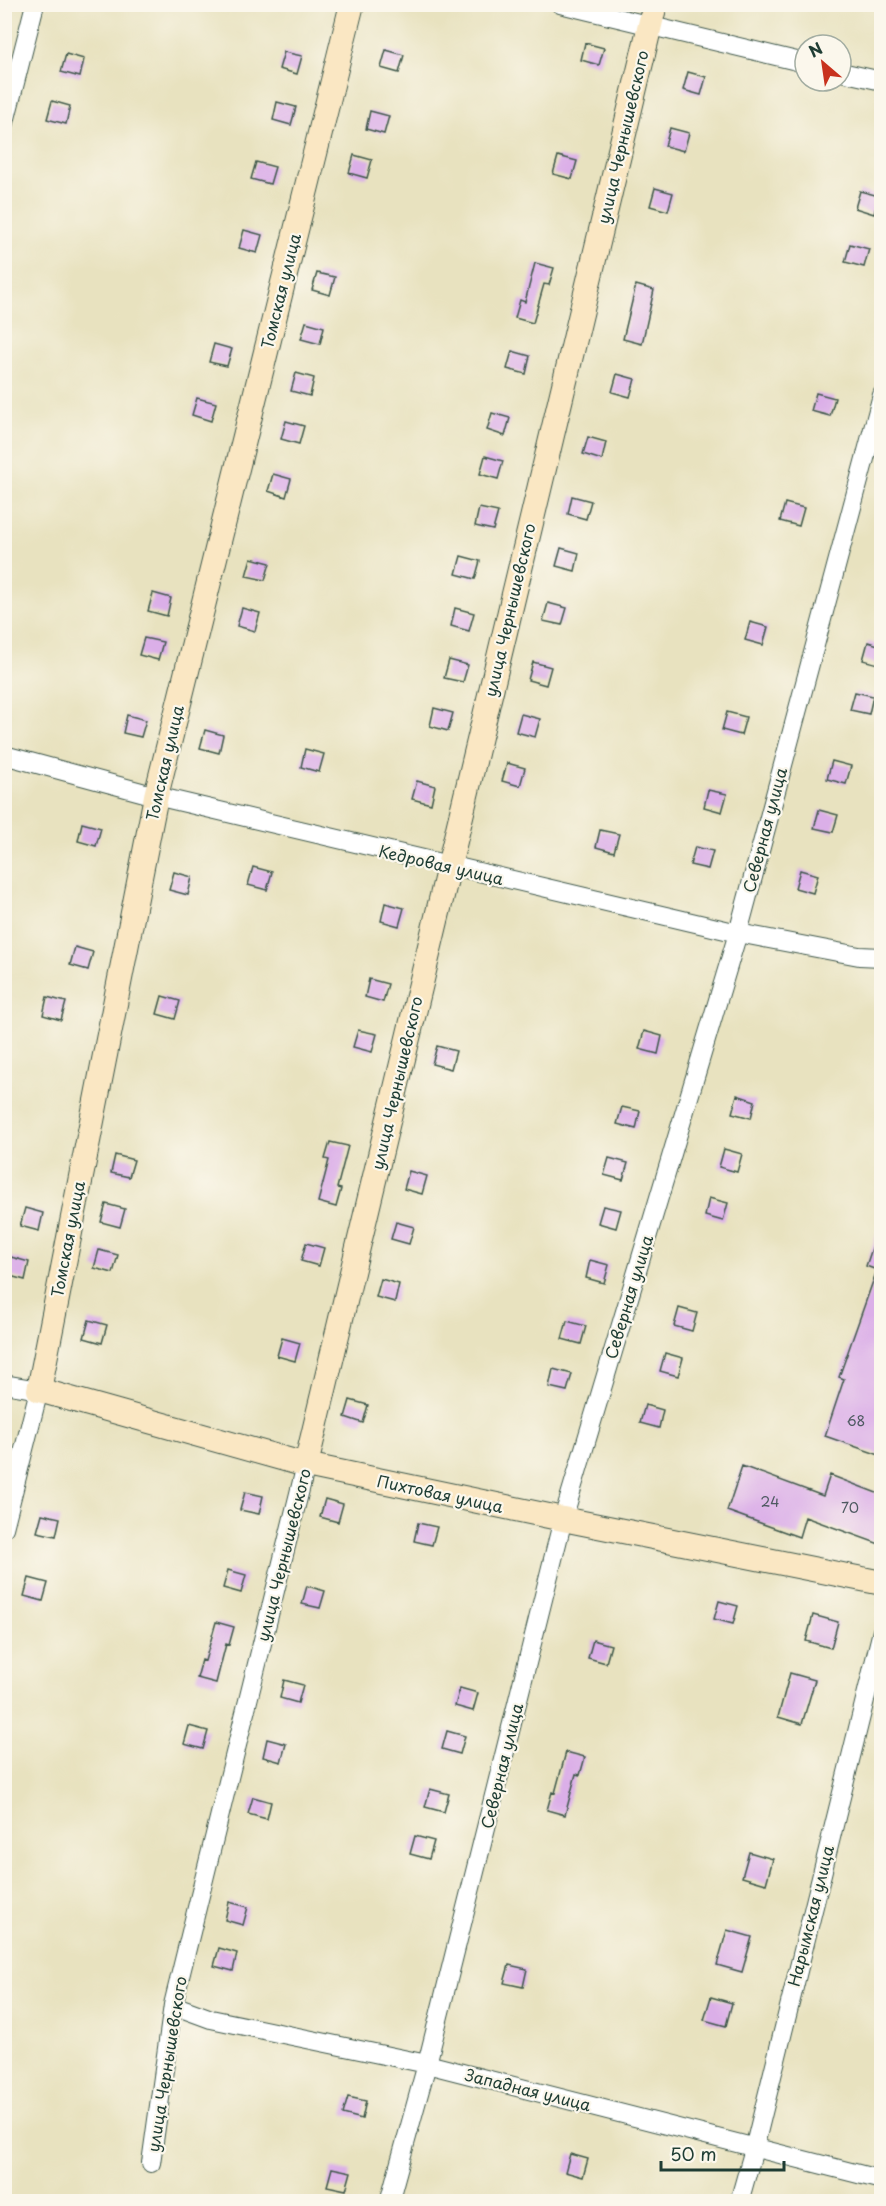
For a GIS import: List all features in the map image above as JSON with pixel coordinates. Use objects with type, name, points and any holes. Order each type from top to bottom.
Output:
[{"type":"street","points":[[4,126],[35,4]]},
{"type":"street","name":"Томская улица","points":[[4,1528],[39,1390],[156,796],[352,4]]},
{"type":"street","points":[[560,4],[652,15],[793,59]]},
{"type":"street","name":"улица Чернышевского","points":[[151,2163],[172,2006],[306,1465],[652,15]]},
{"type":"street","points":[[853,75],[882,81]]},
{"type":"street","name":"Северная улица","points":[[389,2202],[427,2064],[563,1520],[738,933],[882,396]]},
{"type":"street","name":"Кедровая улица","points":[[4,755],[156,796],[448,867],[738,933],[859,956],[882,957]]},
{"type":"street","name":"Пихтовая улица","points":[[4,1384],[39,1390],[306,1465],[563,1520],[882,1583]]},
{"type":"street","name":"Нарымская улица","points":[[739,2202],[882,1631]]},
{"type":"street","name":"Западная улица","points":[[172,2006],[211,2019],[427,2064],[882,2180]]},
{"type":"building","points":[[585,43],[604,48],[599,65],[581,60]]},
{"type":"building","points":[[386,50],[404,55],[399,73],[381,68]]},
{"type":"building","points":[[284,52],[302,56],[297,74],[279,69]]},
{"type":"building","points":[[66,54],[84,59],[80,77],[61,72]]},
{"type":"building","points":[[688,72],[706,77],[701,95],[683,90]]},
{"type":"building","points":[[52,101],[70,106],[66,124],[47,119]]},
{"type":"building","points":[[277,102],[296,107],[291,125],[273,120]]},
{"type":"building","points":[[370,111],[389,116],[384,134],[366,129]]},
{"type":"building","points":[[670,128],[689,133],[684,151],[665,146]]},
{"type":"building","points":[[354,155],[372,160],[367,178],[349,173]]},
{"type":"building","points":[[558,156],[577,161],[572,179],[553,174]]},
{"type":"building","points":[[256,162],[275,167],[270,184],[251,179]]},
{"type":"building","points":[[655,188],[673,193],[668,211],[650,206]]},
{"type":"building","points":[[860,191],[879,196],[874,214],[855,208]]},
{"type":"building","points":[[244,230],[262,235],[257,253],[239,248]]},
{"type":"building","points":[[850,244],[869,249],[864,267],[845,262]]},
{"type":"building","points":[[535,263],[554,268],[549,285],[544,284],[533,323],[515,318],[520,300],[525,302]]},
{"type":"building","points":[[317,273],[335,277],[330,295],[312,290]]},
{"type":"building","points":[[636,285],[654,290],[642,344],[623,339]]},
{"type":"building","points":[[306,322],[324,327],[320,344],[301,339]]},
{"type":"building","points":[[214,344],[232,349],[227,366],[209,362]]},
{"type":"building","points":[[512,351],[530,356],[526,374],[507,369]]},
{"type":"building","points":[[296,373],[314,378],[310,396],[291,391]]},
{"type":"building","points":[[617,374],[635,379],[630,397],[612,392]]},
{"type":"building","points":[[816,393],[835,398],[830,416],[811,411]]},
{"type":"building","points":[[197,398],[216,403],[211,421],[192,415]]},
{"type":"building","points":[[492,413],[510,418],[505,436],[487,430]]},
{"type":"building","points":[[286,421],[304,426],[299,444],[281,439]]},
{"type":"building","points":[[588,437],[606,442],[602,460],[583,454]]},
{"type":"building","points":[[485,456],[503,461],[498,479],[480,474]]},
{"type":"building","points":[[273,474],[291,479],[286,497],[268,491]]},
{"type":"building","points":[[572,496],[591,501],[586,519],[568,514]]},
{"type":"building","points":[[785,503],[804,508],[799,526],[780,521]]},
{"type":"building","points":[[479,508],[498,512],[493,530],[475,526]]},
{"type":"building","points":[[561,548],[579,553],[575,571],[556,566]]},
{"type":"building","points":[[461,556],[480,561],[475,579],[456,574]]},
{"type":"building","points":[[251,558],[270,563],[265,580],[246,576]]},
{"type":"building","points":[[153,593],[171,598],[167,616],[148,611]]},
{"type":"building","points":[[548,603],[567,608],[562,625],[543,621]]},
{"type":"building","points":[[242,608],[260,613],[255,631],[237,626]]},
{"type":"building","points":[[455,608],[474,613],[469,631],[451,626]]},
{"type":"building","points":[[750,622],[768,627],[763,645],[745,640]]},
{"type":"building","points":[[144,638],[163,642],[158,660],[139,655]]},
{"type":"building","points":[[868,642],[882,646],[882,665],[863,660]]},
{"type":"building","points":[[449,660],[468,665],[463,682],[444,678]]},
{"type":"building","points":[[533,662],[551,667],[546,685],[528,680]]},
{"type":"building","points":[[855,692],[873,696],[869,714],[850,710]]},
{"type":"building","points":[[434,708],[453,713],[448,731],[430,726]]},
{"type":"building","points":[[727,712],[746,717],[741,735],[722,730]]},
{"type":"building","points":[[521,714],[540,719],[535,737],[516,732]]},
{"type":"building","points":[[127,715],[146,720],[141,737],[123,733]]},
{"type":"building","points":[[205,730],[223,735],[219,753],[200,748]]},
{"type":"building","points":[[305,749],[324,754],[319,772],[301,767]]},
{"type":"building","points":[[832,761],[851,766],[846,784],[827,779]]},
{"type":"building","points":[[507,763],[525,768],[520,786],[502,781]]},
{"type":"building","points":[[417,781],[435,786],[431,804],[412,799]]},
{"type":"building","points":[[708,790],[727,794],[722,812],[704,807]]},
{"type":"building","points":[[819,810],[838,815],[833,832],[814,828]]},
{"type":"building","points":[[82,823],[101,828],[96,846],[78,841]]},
{"type":"building","points":[[600,830],[619,834],[614,852],[596,847]]},
{"type":"building","points":[[695,847],[713,851],[708,869],[690,865]]},
{"type":"building","points":[[253,867],[272,872],[267,890],[248,885]]},
{"type":"building","points":[[800,870],[818,875],[813,893],[795,888]]},
{"type":"building","points":[[174,872],[192,877],[188,895],[169,890]]},
{"type":"building","points":[[385,903],[404,908],[399,926],[381,921]]},
{"type":"building","points":[[75,947],[93,952],[88,970],[70,965]]},
{"type":"building","points":[[369,979],[388,984],[383,1002],[365,997]]},
{"type":"building","points":[[162,996],[180,1001],[175,1019],[157,1014]]},
{"type":"building","points":[[47,997],[66,1002],[61,1020],[43,1015]]},
{"type":"building","points":[[358,1030],[377,1034],[372,1052],[353,1047]]},
{"type":"building","points":[[644,1031],[662,1036],[658,1054],[639,1049]]},
{"type":"building","points":[[437,1046],[456,1051],[451,1069],[432,1064]]},
{"type":"building","points":[[737,1095],[755,1101],[751,1118],[732,1113]]},
{"type":"building","points":[[622,1107],[640,1111],[636,1129],[617,1124]]},
{"type":"building","points":[[330,1142],[348,1146],[337,1188],[341,1189],[336,1207],[318,1202],[329,1160],[325,1159]]},
{"type":"building","points":[[724,1149],[742,1154],[737,1172],[719,1167]]},
{"type":"building","points":[[115,1155],[134,1160],[129,1177],[111,1173]]},
{"type":"building","points":[[609,1158],[628,1163],[623,1180],[604,1175]]},
{"type":"building","points":[[409,1171],[427,1176],[422,1194],[404,1189]]},
{"type":"building","points":[[709,1198],[728,1203],[723,1221],[705,1216]]},
{"type":"building","points":[[106,1204],[125,1209],[120,1227],[101,1222]]},
{"type":"building","points":[[603,1206],[621,1210],[616,1228],[598,1223]]},
{"type":"building","points":[[25,1208],[43,1213],[39,1231],[20,1226]]},
{"type":"building","points":[[396,1222],[414,1227],[409,1244],[391,1239]]},
{"type":"building","points":[[879,1228],[882,1228],[882,1456],[825,1436],[844,1379],[839,1377],[877,1270],[866,1266]]},
{"type":"building","points":[[306,1243],[324,1248],[319,1266],[301,1261]]},
{"type":"building","points":[[99,1250],[118,1255],[113,1273],[94,1268]]},
{"type":"building","points":[[11,1257],[29,1262],[25,1280],[6,1275]]},
{"type":"building","points":[[590,1260],[609,1265],[604,1283],[586,1278]]},
{"type":"building","points":[[381,1279],[399,1284],[395,1302],[376,1297]]},
{"type":"building","points":[[679,1308],[697,1313],[692,1331],[674,1326]]},
{"type":"building","points":[[89,1320],[107,1325],[102,1343],[84,1338]]},
{"type":"building","points":[[567,1321],[586,1326],[581,1344],[562,1339]]},
{"type":"building","points":[[282,1338],[300,1343],[295,1361],[277,1356]]},
{"type":"building","points":[[665,1353],[683,1358],[678,1376],[660,1371]]},
{"type":"building","points":[[553,1369],[572,1374],[567,1391],[549,1387]]},
{"type":"building","points":[[350,1400],[368,1405],[363,1423],[345,1417]]},
{"type":"building","points":[[645,1405],[663,1410],[659,1428],[640,1423]]},
{"type":"building","points":[[742,1466],[823,1496],[830,1475],[882,1495],[882,1545],[805,1517],[799,1537],[727,1511]]},
{"type":"building","points":[[245,1492],[263,1496],[259,1514],[240,1510]]},
{"type":"building","points":[[325,1499],[343,1504],[338,1522],[320,1517]]},
{"type":"building","points":[[42,1514],[60,1518],[56,1536],[37,1532]]},
{"type":"building","points":[[418,1523],[437,1527],[432,1545],[414,1541]]},
{"type":"building","points":[[228,1570],[246,1575],[241,1593],[223,1588]]},
{"type":"building","points":[[29,1578],[48,1583],[43,1601],[24,1596]]},
{"type":"building","points":[[307,1586],[325,1591],[320,1608],[302,1604]]},
{"type":"building","points":[[719,1601],[738,1606],[733,1624],[714,1619]]},
{"type":"building","points":[[813,1615],[838,1622],[831,1648],[806,1641]]},
{"type":"building","points":[[216,1622],[234,1627],[229,1645],[226,1644],[216,1683],[197,1678],[202,1660],[205,1661]]},
{"type":"building","points":[[593,1640],[611,1645],[606,1663],[588,1658]]},
{"type":"building","points":[[790,1673],[815,1680],[802,1724],[778,1717]]},
{"type":"building","points":[[284,1680],[303,1685],[298,1703],[280,1698]]},
{"type":"building","points":[[460,1688],[478,1693],[473,1711],[455,1706]]},
{"type":"building","points":[[189,1726],[208,1731],[203,1749],[184,1744]]},
{"type":"building","points":[[447,1731],[465,1736],[460,1754],[442,1749]]},
{"type":"building","points":[[267,1739],[286,1744],[281,1762],[263,1757]]},
{"type":"building","points":[[566,1752],[585,1757],[580,1775],[576,1774],[565,1815],[547,1810],[552,1792],[555,1793]]},
{"type":"building","points":[[430,1789],[449,1794],[444,1812],[425,1807]]},
{"type":"building","points":[[253,1797],[271,1802],[267,1819],[248,1814]]},
{"type":"building","points":[[415,1836],[434,1841],[429,1859],[410,1854]]},
{"type":"building","points":[[749,1852],[773,1859],[766,1884],[742,1877]]},
{"type":"building","points":[[229,1902],[248,1907],[243,1925],[225,1920]]},
{"type":"building","points":[[727,1930],[752,1937],[742,1972],[717,1965]]},
{"type":"building","points":[[219,1948],[237,1953],[233,1971],[214,1966]]},
{"type":"building","points":[[509,1965],[527,1969],[523,1987],[504,1983]]},
{"type":"building","points":[[711,1997],[732,2003],[726,2026],[704,2020]]},
{"type":"building","points":[[348,2097],[366,2101],[362,2119],[343,2114]]},
{"type":"building","points":[[570,2154],[588,2159],[583,2177],[565,2172]]},
{"type":"building","points":[[332,2168],[351,2172],[346,2190],[327,2186]]}]
